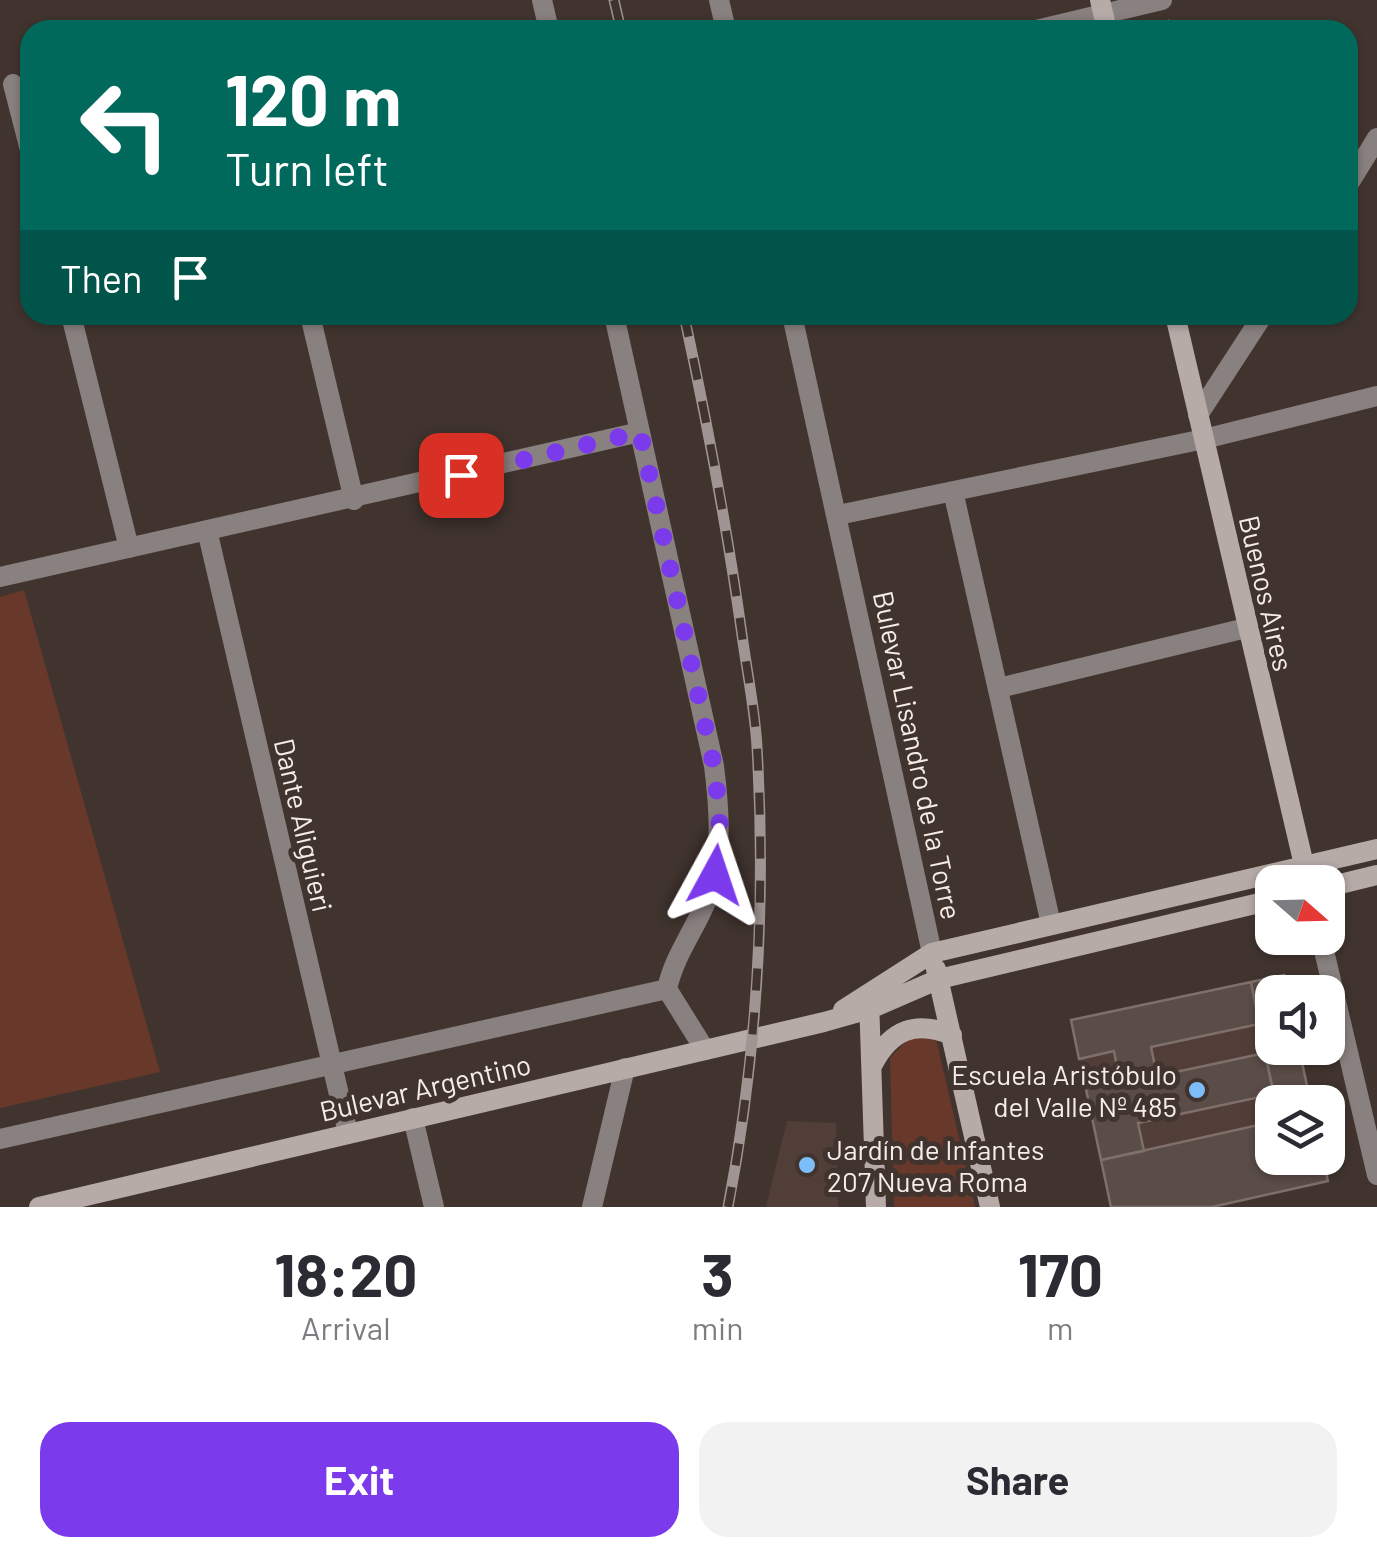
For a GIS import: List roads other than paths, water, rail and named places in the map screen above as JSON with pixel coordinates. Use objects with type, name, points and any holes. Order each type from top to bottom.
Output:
[{"type":"main road","name":"Buenos Aires","points":[[1176,325],[1304,865]]},
{"type":"main road","name":"Bulevar Argentino","points":[[1332,865],[1377,849]]},
{"type":"main road","points":[[1345,883],[1377,875]]},
{"type":"main road","name":"Bulevar Argentino","points":[[869,1001],[932,953],[1051,924],[1255,884]]},
{"type":"main road","name":"Bulevar Argentino","points":[[39,1207],[824,1022],[869,1001],[938,978],[1255,904]]},
{"type":"main road","name":"Bulevar Lisandro de la Torre","points":[[932,953],[990,1207]]},
{"type":"main road","points":[[869,1001],[876,1207]]},
{"type":"main road","points":[[872,1066],[885,1042],[910,1028],[932,1027],[952,1035]]},
{"type":"street","points":[[1104,15],[1162,0]]},
{"type":"street","points":[[14,84],[20,109]]},
{"type":"street","points":[[1358,169],[1377,138]]},
{"type":"street","points":[[73,325],[128,548]]},
{"type":"street","points":[[312,325],[354,500]]},
{"type":"street","points":[[616,325],[714,766],[720,817],[715,875],[672,963],[667,988],[705,1050]]},
{"type":"street","name":"Bulevar Lisandro de la Torre","points":[[794,325],[932,953]]},
{"type":"street","points":[[1198,415],[1256,325]]},
{"type":"street","points":[[838,515],[1204,439],[1377,396]]},
{"type":"street","points":[[0,578],[640,432]]},
{"type":"street","points":[[953,491],[1051,924]]},
{"type":"street","name":"Dante Aliguieri","points":[[207,530],[348,1133]]},
{"type":"street","points":[[1000,688],[1246,628]]},
{"type":"street","points":[[1325,955],[1377,1175]]},
{"type":"street","points":[[0,1138],[667,988]]},
{"type":"street","points":[[592,1207],[625,1068]]},
{"type":"street","points":[[413,1118],[434,1207]]},
{"type":"railway","points":[[614,0],[619,20]]},
{"type":"railway","points":[[686,325],[709,435],[753,705],[760,805],[757,978],[746,1093],[728,1207]]},
{"type":"place","name":"Escuela Aristóbulo del Valle Nº 485","points":[[1197,1090]]},
{"type":"place","name":"Jardín de Infantes 207 Nueva Roma","points":[[807,1165]]}]
